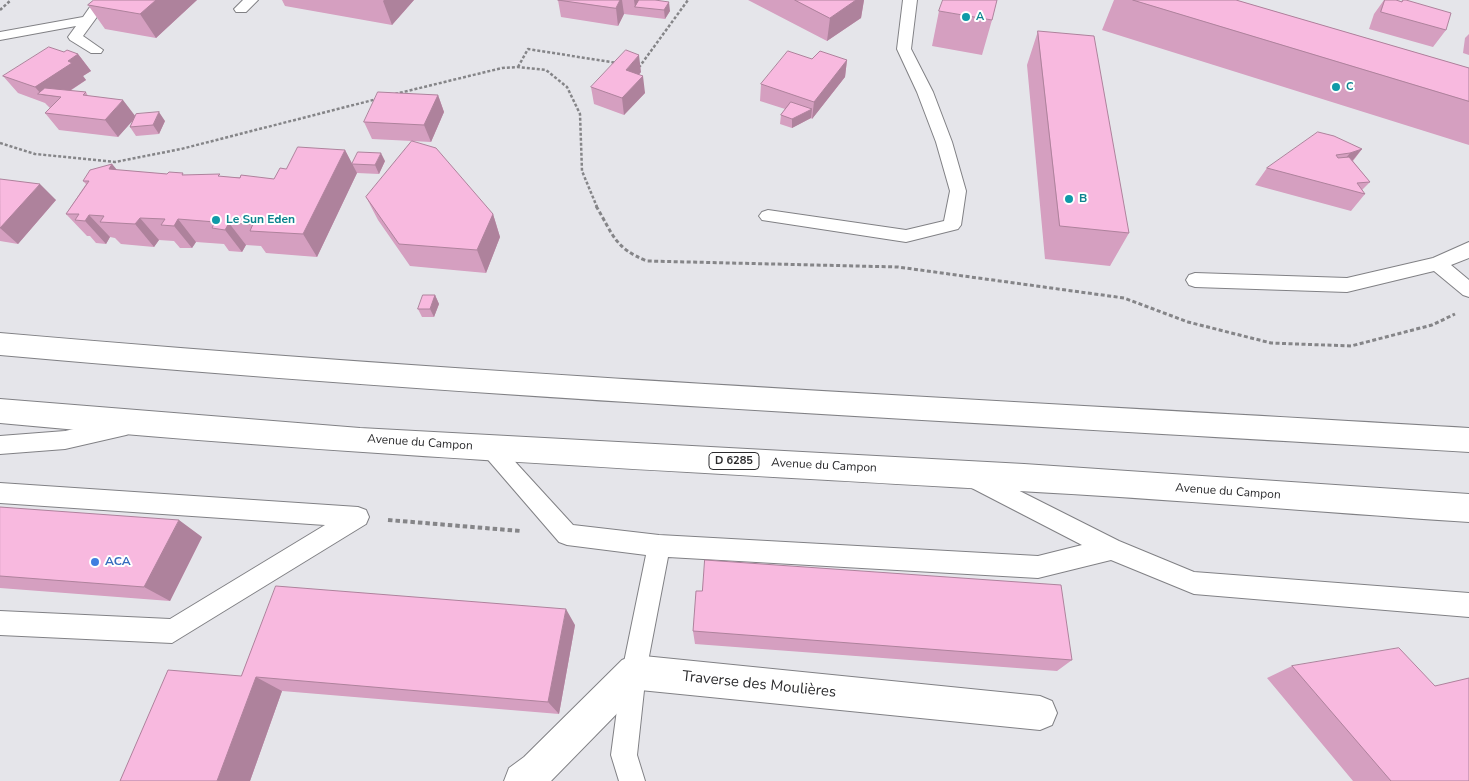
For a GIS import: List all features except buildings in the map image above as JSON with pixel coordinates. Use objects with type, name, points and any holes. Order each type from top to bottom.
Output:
[{"type":"main road","points":[[0,344],[170,359],[457,379],[1469,440]]},
{"type":"main road","name":"Avenue du Campon","points":[[0,411],[134,424],[490,448],[966,474],[1469,508]]},
{"type":"main road","points":[[522,781],[537,770],[634,672]]},
{"type":"main road","name":"Traverse des Moulières","points":[[634,672],[1040,713]]},
{"type":"lane","points":[[96,50],[75,37],[97,7],[108,0]]},
{"type":"lane","points":[[768,216],[906,236],[952,225],[958,191],[934,117],[904,49],[910,0]]},
{"type":"lane","points":[[0,36],[87,20]]},
{"type":"lane","points":[[1195,280],[1347,285],[1436,264],[1469,249]]},
{"type":"lane","points":[[1436,264],[1469,290]]},
{"type":"lane","points":[[0,445],[65,440],[134,424]]},
{"type":"lane","points":[[490,448],[567,535],[659,546],[1038,567],[1111,550]]},
{"type":"lane","points":[[966,474],[1111,550],[1194,582],[1469,605]]},
{"type":"lane","points":[[0,493],[358,517]]},
{"type":"lane","points":[[0,623],[172,631],[358,517]]},
{"type":"lane","points":[[632,781],[624,755],[634,672],[659,546]]},
{"type":"path","points":[[0,10],[11,0]]},
{"type":"path","points":[[631,65],[640,66],[688,0]]},
{"type":"path","points":[[518,67],[528,49],[622,64]]},
{"type":"path","points":[[390,95],[502,68],[518,67],[546,70],[567,86],[580,114],[582,171],[592,198],[618,244],[629,254],[647,261],[898,267],[1124,298],[1188,322],[1271,343],[1351,346],[1432,325],[1462,311]]},
{"type":"path","points":[[0,143],[35,154],[115,162],[181,149],[380,98]]},
{"type":"path","points":[[358,517],[567,535]]},
{"type":"place","name":"A","points":[[966,17]]},
{"type":"place","name":"C","points":[[1336,87]]},
{"type":"place","name":"B","points":[[1069,199]]},
{"type":"place","name":"Le Sun Eden","points":[[216,220]]},
{"type":"place","name":"ACA","points":[[95,562]]}]
